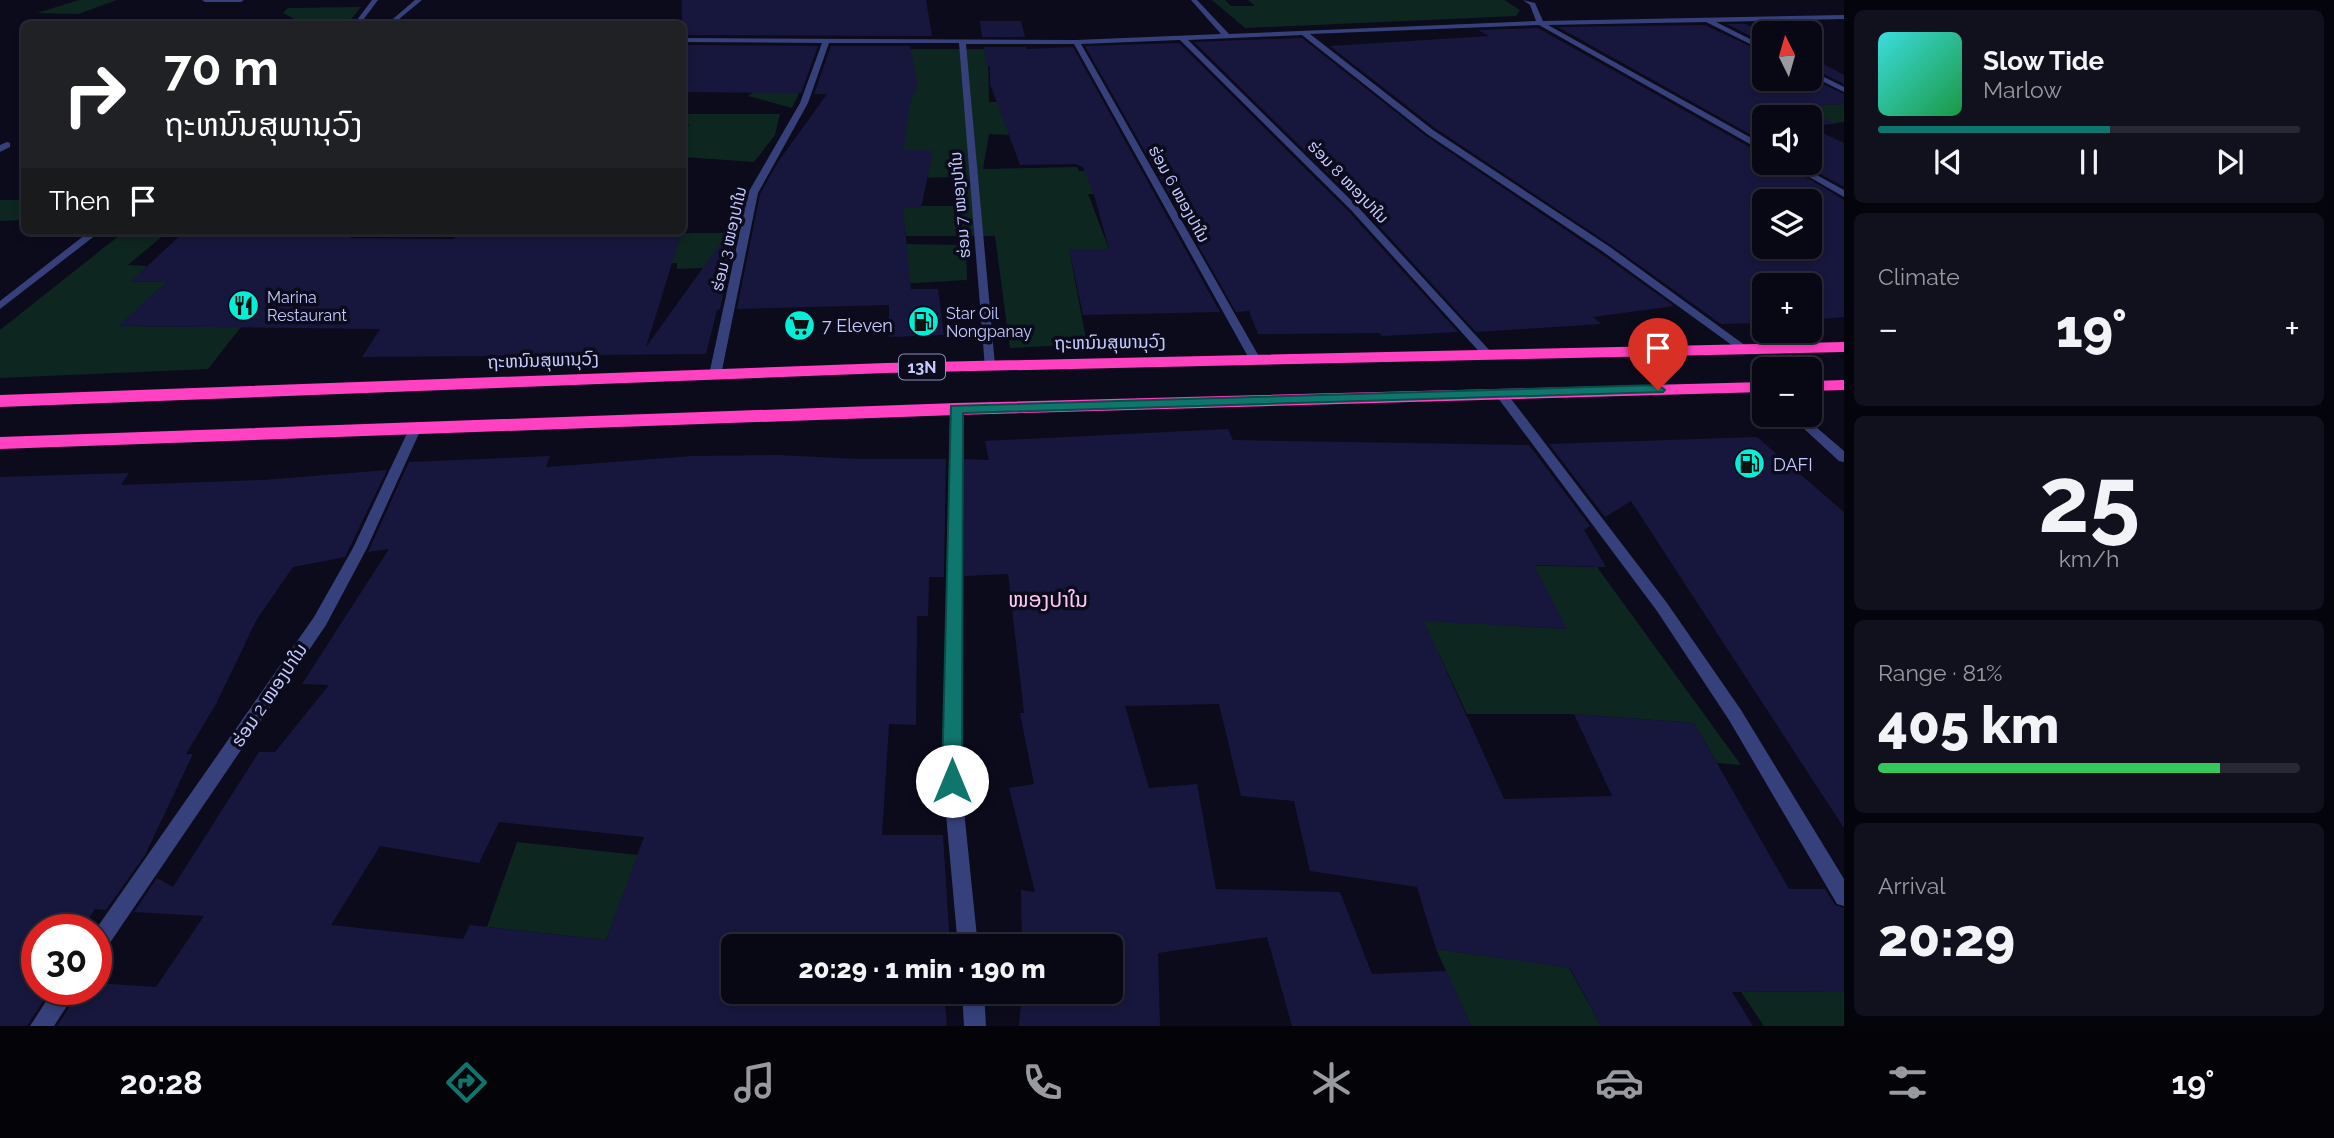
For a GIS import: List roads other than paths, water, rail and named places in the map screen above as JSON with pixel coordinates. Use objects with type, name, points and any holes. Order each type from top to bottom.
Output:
[{"type":"highway","name":"ຖະຫນົນສຸພານຸວົງ","points":[[0,401],[989,365],[1844,348]]},
{"type":"highway","points":[[1822,386],[1844,386]]},
{"type":"highway","points":[[0,443],[956,409],[1752,387]]},
{"type":"street","points":[[205,0],[242,0]]},
{"type":"street","points":[[359,21],[375,0]]},
{"type":"street","points":[[394,21],[419,0]]},
{"type":"street","points":[[1194,0],[1226,36]]},
{"type":"street","points":[[1526,0],[1533,4],[1539,23],[1752,142]]},
{"type":"street","points":[[686,40],[1076,42],[1539,23],[1844,17]]},
{"type":"street","points":[[1705,19],[1752,43]]},
{"type":"street","points":[[1305,34],[1430,132],[1606,249],[1744,349]]},
{"type":"street","name":"ຮ່ອມ 8 ໜອງປາໃນ","points":[[1181,37],[1354,208],[1488,355]]},
{"type":"street","name":"ຮ່ອມ 3 ໜອງປາໃນ","points":[[715,375],[753,192],[804,103],[827,40]]},
{"type":"street","name":"ຮ່ອມ 7 ໜອງປາໃນ","points":[[962,41],[989,365]]},
{"type":"street","name":"ຮ່ອມ 6 ໜອງປາໃນ","points":[[1076,42],[1255,360]]},
{"type":"street","points":[[1822,78],[1844,90]]},
{"type":"street","points":[[1810,175],[1844,194]]},
{"type":"street","points":[[0,306],[91,235]]},
{"type":"street","points":[[1501,394],[1670,618],[1735,715],[1844,897]]},
{"type":"street","points":[[956,409],[952,781],[967,934]]},
{"type":"street","points":[[1809,427],[1844,457]]},
{"type":"street","name":"ຮ່ອມ 2 ໜອງປາໃນ","points":[[112,923],[320,621],[360,548],[415,429]]},
{"type":"street","points":[[974,1004],[975,1026]]},
{"type":"street","points":[[41,1026],[56,1005]]},
{"type":"place","name":"Marina Restaurant","points":[[244,306]]},
{"type":"place","name":"Star Oil Nongpanay","points":[[923,322]]},
{"type":"place","name":"7 Eleven","points":[[799,325]]},
{"type":"place","name":"DAFI","points":[[1750,464]]},
{"type":"district","name":"ໜອງປາໃນ","points":[[1048,599]]}]
